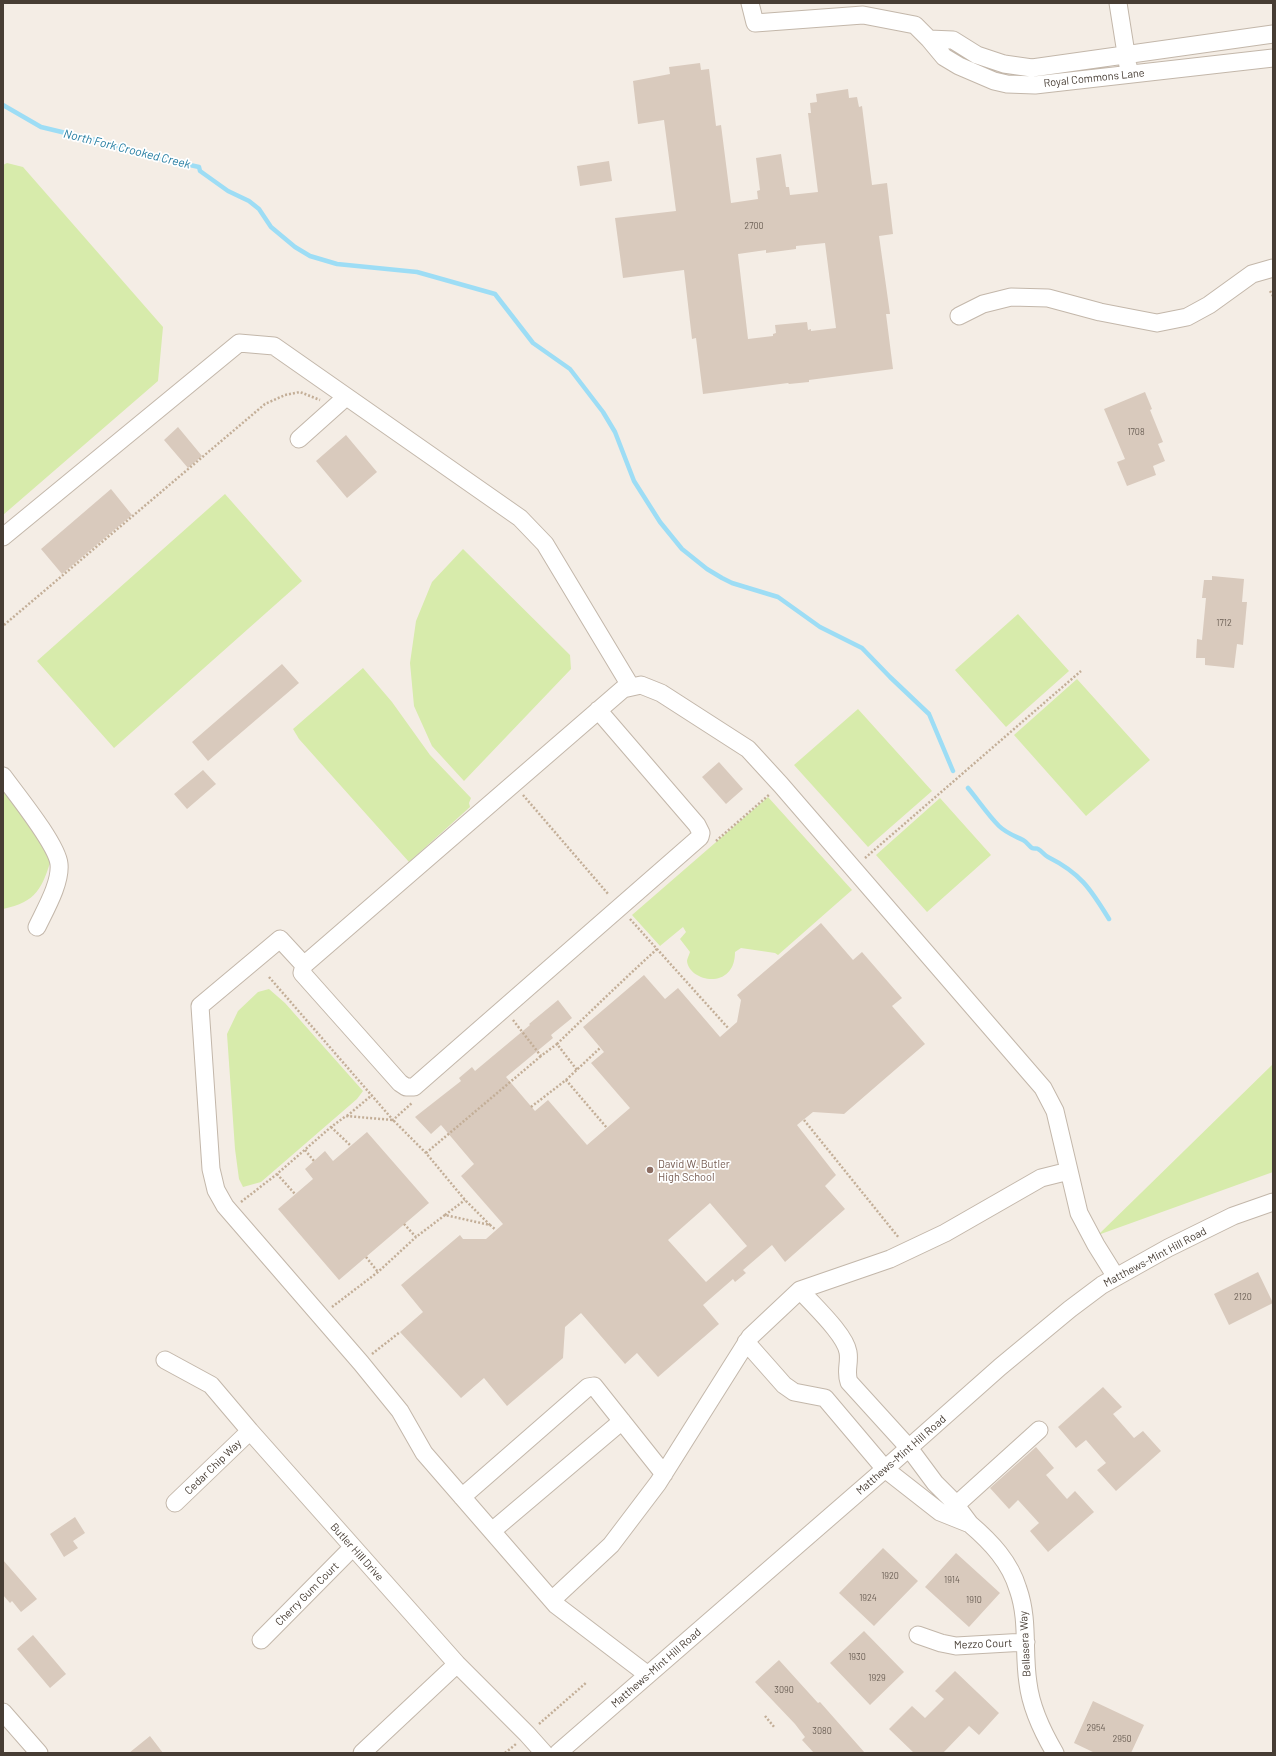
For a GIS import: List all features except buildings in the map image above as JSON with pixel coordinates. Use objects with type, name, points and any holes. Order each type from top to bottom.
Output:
[{"type":"street","name":"Royal Commons Lane","points":[[750,3],[755,23],[863,15],[915,25],[930,39],[944,57],[994,81],[1007,84],[1035,85],[1273,58]]},
{"type":"street","points":[[1118,3],[1129,74]]},
{"type":"street","name":"Royal Commons Lane","points":[[930,39],[952,40],[977,54],[1004,64],[1032,68],[1273,34]]},
{"type":"street","points":[[959,316],[983,304],[1011,297],[1048,298],[1100,312],[1157,323],[1187,317],[1209,305],[1252,274],[1273,268]]},
{"type":"street","points":[[3,537],[239,342],[274,346],[341,402],[520,518],[545,544],[631,687]]},
{"type":"street","points":[[299,440],[341,402]]},
{"type":"street","points":[[598,710],[697,824],[701,833],[700,837],[414,1088],[406,1087],[400,1083],[302,973],[304,965],[598,710],[623,689],[641,685],[661,693],[748,749],[1044,1088],[1055,1111],[1079,1214],[1116,1277]]},
{"type":"street","points":[[3,776],[54,847],[59,864],[54,891],[37,927]]},
{"type":"street","points":[[304,965],[280,939],[200,1006],[211,1169],[216,1190],[229,1211],[361,1363],[400,1411],[424,1453],[556,1605],[648,1675]]},
{"type":"street","points":[[552,1600],[611,1545],[664,1474],[746,1342],[800,1290],[890,1259],[944,1233],[1041,1178],[1069,1171]]},
{"type":"street","name":"Matthews-Mint Hill Road","points":[[558,1753],[1000,1367],[1070,1309],[1102,1285],[1168,1248],[1227,1220],[1273,1202]]},
{"type":"street","points":[[746,1342],[784,1385],[794,1392],[817,1396],[832,1392],[841,1386],[846,1374],[848,1352],[844,1340],[800,1290]]},
{"type":"street","name":"Butler Hill Drive","points":[[164,1360],[211,1385],[457,1664],[544,1753]]},
{"type":"street","name":"Bellasera Way","points":[[846,1374],[849,1382],[909,1448],[935,1483],[956,1505],[970,1524],[994,1547],[1011,1572],[1023,1605],[1025,1619],[1027,1682],[1032,1702],[1046,1738],[1055,1753]]},
{"type":"street","points":[[462,1497],[588,1387],[594,1386],[664,1474]]},
{"type":"street","name":"Bellasera Way","points":[[817,1396],[825,1398],[885,1469],[940,1512],[970,1524]]},
{"type":"street","points":[[492,1531],[622,1421]]},
{"type":"street","points":[[956,1505],[1039,1430]]},
{"type":"street","name":"Cedar Chip Way","points":[[175,1503],[250,1431]]},
{"type":"street","name":"Cherry Gum Court","points":[[260,1640],[353,1547]]},
{"type":"street","name":"Mezzo Court","points":[[918,1635],[941,1643],[956,1646],[1026,1642]]},
{"type":"street","points":[[362,1753],[457,1664]]},
{"type":"street","points":[[3,1712],[39,1753]]},
{"type":"path","points":[[1270,291],[1273,296]]},
{"type":"path","points":[[4,625],[265,404],[284,396],[300,392],[341,402]]},
{"type":"path","points":[[853,868],[1081,671]]},
{"type":"path","points":[[426,1153],[557,1044],[657,949]]},
{"type":"path","points":[[269,977],[393,1120],[426,1153],[465,1200],[496,1230]]},
{"type":"path","points":[[511,1018],[541,1056]]},
{"type":"path","points":[[557,1044],[577,1070]]},
{"type":"path","points":[[531,1107],[566,1080],[600,1048]]},
{"type":"path","points":[[566,1080],[607,1128]]},
{"type":"path","points":[[229,1211],[277,1174],[331,1127],[372,1095]]},
{"type":"path","points":[[346,1116],[393,1120]]},
{"type":"path","points":[[804,1120],[909,1250]]},
{"type":"path","points":[[331,1127],[352,1146]]},
{"type":"path","points":[[305,1150],[314,1161]]},
{"type":"path","points":[[277,1174],[295,1194]]},
{"type":"path","points":[[320,1317],[378,1272],[416,1237],[465,1200]]},
{"type":"path","points":[[445,1215],[490,1225]]},
{"type":"path","points":[[404,1224],[416,1237]]},
{"type":"path","points":[[366,1257],[378,1272]]},
{"type":"path","points":[[361,1363],[400,1332]]},
{"type":"path","points":[[505,1753],[587,1682]]},
{"type":"path","points":[[764,1716],[775,1728]]},
{"type":"green space","points":[[7,163],[23,167],[163,327],[158,381],[3,515],[3,165]]},
{"type":"green space","points":[[225,494],[302,581],[114,748],[37,661]]},
{"type":"green space","points":[[463,549],[570,655],[571,669],[464,781],[432,746],[414,706],[410,663],[416,621],[432,582]]},
{"type":"green space","points":[[1018,614],[1069,671],[1006,727],[955,670]]},
{"type":"green space","points":[[363,668],[392,702],[430,755],[471,798],[469,803],[470,807],[409,862],[299,739],[293,729]]},
{"type":"green space","points":[[1077,679],[1150,760],[1086,816],[1014,735]]},
{"type":"green space","points":[[858,709],[932,791],[868,847],[794,765]]},
{"type":"green space","points":[[3,789],[21,810],[52,857],[41,885],[31,898],[14,906],[3,909]]},
{"type":"green space","points":[[768,797],[852,890],[778,955],[775,953],[741,948],[735,952],[733,964],[728,973],[720,978],[703,978],[695,974],[687,961],[690,952],[680,939],[686,932],[683,927],[660,946],[632,915]]},
{"type":"green space","points":[[940,798],[991,855],[927,912],[876,855]]},
{"type":"green space","points":[[269,989],[285,1003],[363,1091],[357,1099],[261,1182],[243,1187],[239,1179],[235,1149],[227,1034],[238,1011],[258,992]]},
{"type":"green space","points":[[1273,1064],[1273,1172],[1098,1235]]},
{"type":"waterway","name":"North Fork Crooked Creek","points":[[3,105],[41,127],[99,141],[158,158],[199,167],[200,171],[228,191],[249,201],[259,209],[271,227],[295,247],[310,256],[337,264],[417,272],[495,294],[533,343],[570,369],[603,412],[615,432],[634,481],[660,522],[682,549],[707,569],[722,578],[732,583],[778,597],[820,627],[862,648],[929,714],[953,771]]},
{"type":"waterway","name":"North Fork Crooked Creek","points":[[968,788],[991,817],[1002,828],[1024,841],[1032,848],[1038,849],[1076,875],[1090,890],[1109,919]]},
{"type":"place","name":"David W. Butler High School","points":[[650,1170]]}]
